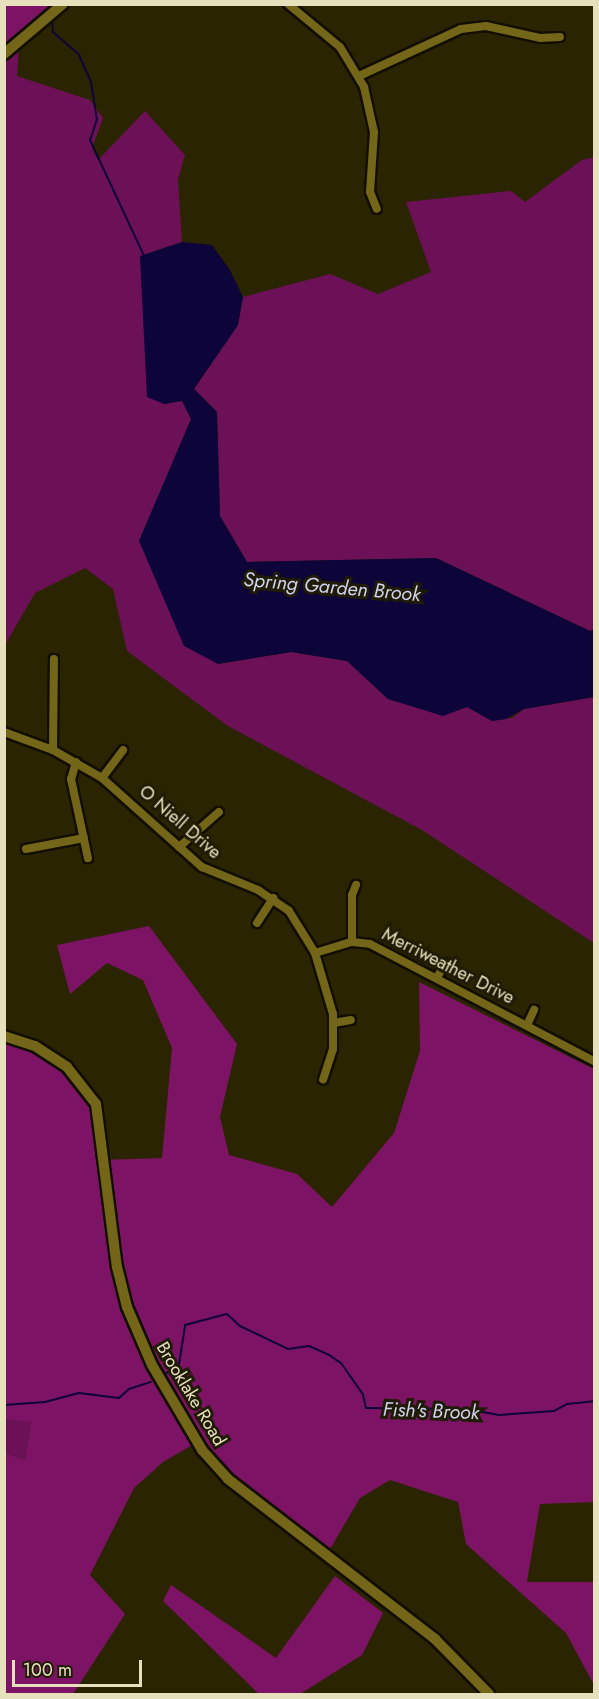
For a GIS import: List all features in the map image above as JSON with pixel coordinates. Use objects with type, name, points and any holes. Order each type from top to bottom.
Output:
[{"type":"street","points":[[288,4],[340,47],[359,76],[373,121],[370,182],[378,209]]},
{"type":"street","points":[[4,54],[43,19],[61,7]]},
{"type":"street","points":[[359,76],[461,29],[486,26],[540,38],[560,37]]},
{"type":"street","points":[[52,750],[54,659]]},
{"type":"street","name":"O Niell Drive","points":[[4,732],[52,750],[102,778],[179,847],[214,874],[273,898],[298,922],[315,953],[334,1023],[333,1049],[323,1079]]},
{"type":"street","points":[[102,778],[123,750]]},
{"type":"street","points":[[76,762],[71,778],[88,858]]},
{"type":"street","points":[[179,847],[219,812]]},
{"type":"street","points":[[26,849],[84,838]]},
{"type":"street","points":[[315,953],[352,942],[352,895],[356,885]]},
{"type":"street","points":[[256,923],[273,898]]},
{"type":"street","name":"Merriweather Drive","points":[[352,942],[370,944],[594,1060]]},
{"type":"street","points":[[437,978],[445,963]]},
{"type":"street","points":[[527,1025],[534,1011]]},
{"type":"street","points":[[334,1023],[351,1020]]},
{"type":"street","name":"Brooklake Road","points":[[4,1036],[35,1046],[67,1066],[96,1104],[117,1267],[127,1307],[152,1365],[201,1449],[228,1479],[435,1640],[489,1695]]},
{"type":"shaded area","points":[[4,5],[49,5],[19,48],[5,41]]},
{"type":"shaded area","points":[[19,48],[17,76],[90,100],[103,118],[92,148],[98,160],[145,111],[185,155],[178,180],[182,242],[143,255],[164,404],[182,401],[191,419],[139,541],[218,664],[291,652],[347,661],[388,699],[443,715],[467,707],[492,721],[512,718],[524,709],[594,697],[594,943],[422,830],[228,726],[127,651],[113,589],[85,568],[35,593],[5,645],[4,64]]},
{"type":"shaded area","points":[[594,157],[594,629],[590,631],[436,558],[247,562],[220,516],[217,412],[194,389],[238,325],[243,297],[330,274],[378,294],[431,272],[406,202],[511,191],[525,202],[582,160]]},
{"type":"shaded area","points":[[149,926],[237,1044],[220,1117],[229,1155],[297,1174],[332,1207],[394,1133],[420,1051],[419,982],[594,1069],[594,1502],[540,1504],[527,1582],[594,1582],[594,1685],[566,1633],[466,1544],[458,1502],[390,1480],[360,1498],[327,1554],[229,1480],[196,1443],[163,1462],[134,1488],[90,1575],[125,1614],[73,1694],[5,1694],[5,1453],[25,1460],[31,1422],[5,1419],[4,1038],[28,1043],[74,1075],[93,1101],[101,1160],[162,1158],[172,1048],[143,980],[107,963],[70,994],[57,945]]},
{"type":"shaded area","points":[[5,1419],[31,1421],[25,1460],[5,1453]]},
{"type":"shaded area","points":[[335,1576],[383,1613],[362,1655],[300,1694],[259,1694],[163,1601],[171,1585],[276,1658]]},
{"type":"water","points":[[182,242],[212,245],[230,270],[243,297],[238,325],[194,389],[217,412],[220,516],[247,562],[436,558],[590,631],[594,629],[594,697],[524,709],[506,719],[492,721],[467,707],[443,716],[388,699],[347,661],[291,652],[218,664],[184,646],[139,541],[191,419],[182,401],[164,404],[147,397],[140,256]]},
{"type":"waterway","name":"Spring Garden Brook","points":[[52,18],[53,32],[79,55],[91,82],[97,119],[90,140],[144,256]]},
{"type":"waterway","name":"Fish's Brook","points":[[165,1374],[179,1364],[185,1325],[227,1314],[240,1326],[288,1349],[309,1346],[341,1363],[363,1395],[366,1408],[465,1409],[499,1415],[554,1411],[567,1404],[594,1401]]},
{"type":"waterway","name":"Fish's Brook","points":[[4,1405],[45,1402],[79,1393],[119,1398],[129,1389],[151,1382]]}]
